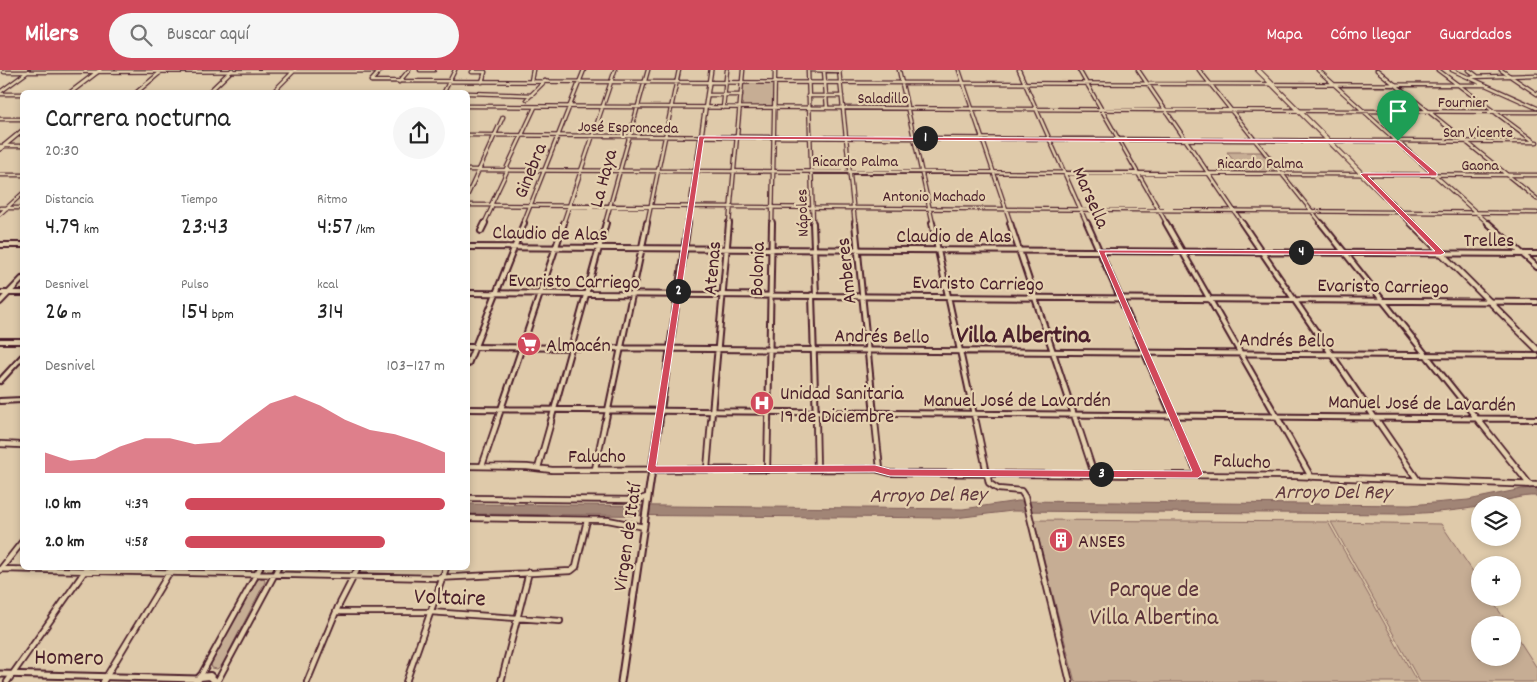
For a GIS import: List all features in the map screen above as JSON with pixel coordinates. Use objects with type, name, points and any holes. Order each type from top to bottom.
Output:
[{"type":"main road","points":[[1258,70],[1537,349]]},
{"type":"main road","points":[[198,679],[212,677],[216,682]]},
{"type":"street","points":[[139,90],[163,70]]},
{"type":"street","points":[[211,90],[231,70]]},
{"type":"street","points":[[275,90],[295,70]]},
{"type":"street","points":[[380,70],[371,81],[1486,85]]},
{"type":"street","points":[[4,72],[380,70]]},
{"type":"street","points":[[399,82],[409,70]]},
{"type":"street","points":[[420,70],[434,70]]},
{"type":"street","points":[[445,90],[455,70]]},
{"type":"street","points":[[474,70],[472,72],[485,72],[482,82]]},
{"type":"street","points":[[530,81],[533,70]]},
{"type":"street","name":"Ginebra","points":[[470,359],[584,70]]},
{"type":"street","points":[[482,466],[615,70]]},
{"type":"street","name":"La Haya","points":[[538,468],[648,70]]},
{"type":"street","points":[[595,469],[679,70]]},
{"type":"street","name":"Virgen de Itatí","points":[[621,682],[711,70]]},
{"type":"street","points":[[723,108],[727,70]]},
{"type":"street","name":"Atenas","points":[[707,469],[743,70]]},
{"type":"street","name":"Bolonia","points":[[767,470],[770,295],[774,207],[775,70]]},
{"type":"street","points":[[809,70],[840,70]]},
{"type":"street","name":"Nápoles","points":[[809,70],[808,96],[814,207],[813,350],[817,469]]},
{"type":"street","points":[[824,70],[827,108]]},
{"type":"street","name":"Amberes","points":[[840,70],[880,469]]},
{"type":"street","points":[[899,70],[962,351],[989,483],[994,488],[1021,491],[1025,497],[1070,682]]},
{"type":"street","points":[[959,70],[1094,474]]},
{"type":"street","name":"Marsella","points":[[1018,70],[1122,298],[1198,474]]},
{"type":"street","points":[[1078,70],[1310,477]]},
{"type":"street","points":[[1138,70],[1334,354],[1417,479]]},
{"type":"street","points":[[1199,70],[1530,485]]},
{"type":"street","points":[[1318,70],[1537,267]]},
{"type":"street","points":[[1378,70],[1537,200]]},
{"type":"street","points":[[1438,70],[1536,143]]},
{"type":"street","points":[[1452,70],[1537,107]]},
{"type":"street","points":[[1469,70],[1478,76]]},
{"type":"street","points":[[1501,70],[1537,94]]},
{"type":"street","points":[[1532,70],[1537,74]]},
{"type":"street","points":[[0,93],[30,71]]},
{"type":"street","points":[[74,90],[99,71]]},
{"type":"street","points":[[1468,77],[1537,74]]},
{"type":"street","points":[[527,99],[545,81]]},
{"type":"street","points":[[0,93],[20,94]]},
{"type":"street","points":[[470,93],[532,95]]},
{"type":"street","points":[[708,95],[741,95]]},
{"type":"street","points":[[808,96],[842,96]]},
{"type":"street","name":"Saladillo","points":[[470,106],[535,108],[1298,111]]},
{"type":"street","points":[[481,231],[521,136],[535,108]]},
{"type":"street","name":"Fournier","points":[[1298,111],[1537,112]]},
{"type":"street","points":[[470,190],[503,117]]},
{"type":"street","points":[[0,119],[20,118]]},
{"type":"street","points":[[1,147],[20,133]]},
{"type":"street","name":"José Espronceda","points":[[470,135],[1329,141]]},
{"type":"street","name":"San Vicente","points":[[1329,141],[1536,143]]},
{"type":"street","points":[[1,147],[20,146]]},
{"type":"street","name":"Ricardo Palma","points":[[470,170],[1363,174]]},
{"type":"street","name":"Gaona","points":[[1363,174],[1537,176]]},
{"type":"street","points":[[0,176],[20,176]]},
{"type":"street","points":[[0,214],[20,196]]},
{"type":"street","name":"Antonio Machado","points":[[470,205],[1537,213]]},
{"type":"street","points":[[0,208],[20,208]]},
{"type":"street","points":[[0,245],[20,245]]},
{"type":"street","name":"Claudio de Alas","points":[[470,247],[1441,253]]},
{"type":"street","name":"Trelles","points":[[1441,253],[1537,254]]},
{"type":"street","points":[[0,302],[20,281]]},
{"type":"street","points":[[0,293],[20,293]]},
{"type":"street","name":"Evaristo Carriego","points":[[470,293],[631,296],[863,295],[1489,302]]},
{"type":"street","points":[[1489,302],[1537,302]]},
{"type":"street","points":[[0,340],[20,340]]},
{"type":"street","name":"Andrés Bello","points":[[470,348],[1537,356]]},
{"type":"street","points":[[0,381],[20,359]]},
{"type":"street","points":[[0,401],[20,400]]},
{"type":"street","name":"Manuel José de Lavardén","points":[[470,410],[1537,419]]},
{"type":"street","points":[[0,444],[20,445]]},
{"type":"street","name":"Falucho","points":[[470,466],[552,470],[880,469],[890,473],[1198,474],[1417,479],[1537,485]]},
{"type":"street","points":[[470,498],[647,500]]},
{"type":"street","points":[[470,518],[612,520],[645,525]]},
{"type":"street","points":[[0,570],[86,570],[168,574],[353,578],[443,578],[575,570],[587,520]]},
{"type":"street","points":[[0,570],[20,545]]},
{"type":"street","points":[[7,682],[86,570]]},
{"type":"street","points":[[103,682],[171,570]]},
{"type":"street","points":[[198,679],[259,570]]},
{"type":"street","points":[[216,682],[277,570]]},
{"type":"street","points":[[307,682],[349,582],[357,570]]},
{"type":"street","points":[[406,682],[445,570]]},
{"type":"street","points":[[501,682],[528,572]]},
{"type":"street","name":"Voltaire","points":[[337,612],[430,612],[560,621]]},
{"type":"street","name":"Homero","points":[[0,674],[198,679]]},
{"type":"green space","points":[[742,82],[775,82],[774,108],[740,108]]},
{"type":"green space","points":[[1227,152],[1261,152],[1276,172],[1242,172]]},
{"type":"green space","name":"Parque de Villa Albertina","points":[[1034,520],[1328,522],[1417,682],[1075,682]]},
{"type":"green space","points":[[1331,522],[1441,524],[1471,569],[1471,606],[1496,606],[1503,616],[1471,616],[1471,666],[1521,666],[1521,643],[1537,668],[1537,682],[1420,682]]},
{"type":"green space","points":[[264,578],[265,582],[222,665],[217,669],[212,668],[211,664],[255,583],[259,579]]},
{"type":"shaded area","points":[[1537,488],[1537,496],[1488,496],[1522,489]]},
{"type":"shaded area","points":[[1471,499],[1471,508],[1399,514],[1012,511],[955,518],[470,514],[470,504],[963,509],[1018,501],[1410,505]]},
{"type":"place","name":"Almacén","points":[[529,344]]},
{"type":"place","name":"Unidad Sanitaria 19 de Diciembre","points":[[762,403]]},
{"type":"place","name":"ANSES","points":[[1061,540]]},
{"type":"district","name":"Villa Albertina","points":[[1023,333]]},
{"type":"route","points":[[701,138],[1398,141],[1435,175],[1363,174],[1441,253],[1100,251],[1198,474],[890,473],[880,469],[651,470],[701,138]]},
{"type":"water label","name":"Arroyo Del Rey","points":[[1333,491]]},
{"type":"water label","name":"Arroyo Del Rey","points":[[928,494]]}]
